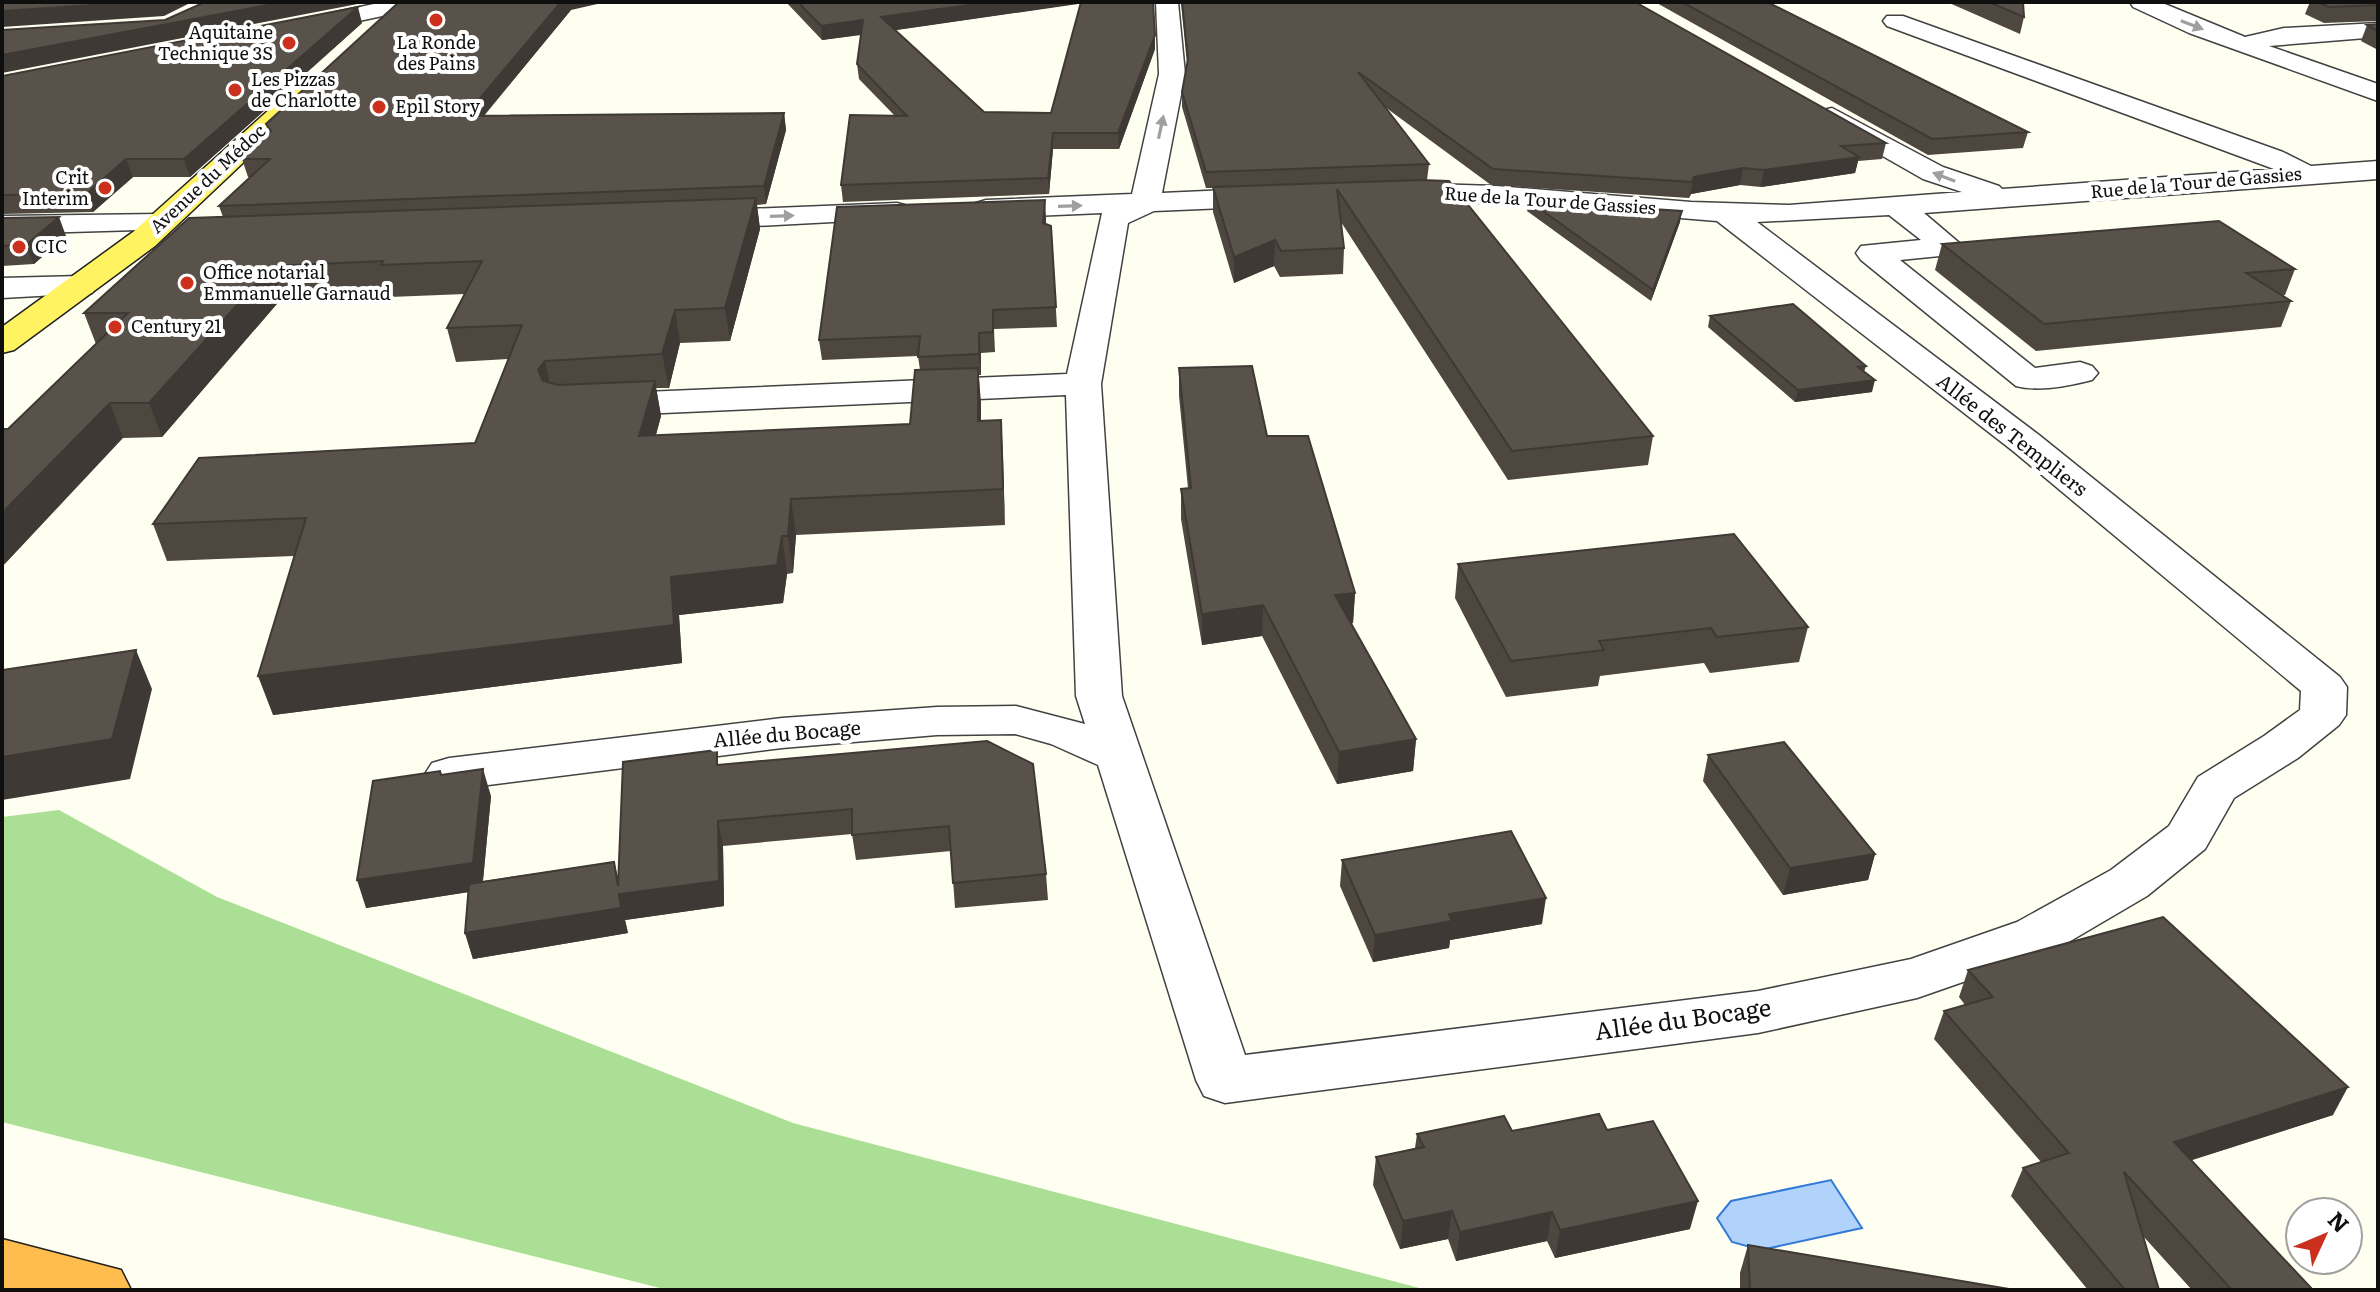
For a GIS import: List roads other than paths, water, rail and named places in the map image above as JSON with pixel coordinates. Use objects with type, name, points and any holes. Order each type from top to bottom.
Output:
[{"type":"highway","points":[[2,1267],[98,1290]]},
{"type":"main road","points":[[372,33],[402,3]]},
{"type":"main road","name":"Avenue du Médoc","points":[[2,343],[81,286],[164,233],[332,67]]},
{"type":"street","points":[[368,2],[437,2]]},
{"type":"street","points":[[1145,204],[1172,74],[1167,2]]},
{"type":"street","points":[[2141,2],[2168,16],[2377,92]]},
{"type":"street","points":[[275,32],[402,3]]},
{"type":"street","points":[[1895,21],[2258,152],[2304,174]]},
{"type":"street","points":[[2244,44],[2284,35],[2378,30]]},
{"type":"street","points":[[1810,103],[1933,173],[1984,191],[2019,197]]},
{"type":"street","name":"Rue de la Tour de Gassies","points":[[1373,193],[1508,195],[1727,214],[1789,214],[2378,170]]},
{"type":"street","points":[[957,210],[1297,196]]},
{"type":"street","name":"Allée du Bocage","points":[[1145,204],[1114,218],[1083,384],[1099,696],[1225,1080],[1758,1012],[1917,978],[2036,936],[2129,883],[2187,837],[2215,788],[2281,747],[2323,715],[2324,687],[2290,662]]},
{"type":"street","points":[[1896,206],[1949,247],[1872,253],[2028,379],[2080,373]]},
{"type":"street","points":[[674,220],[925,211]]},
{"type":"street","name":"Allée des Templiers","points":[[1727,214],[2026,443],[2290,662]]},
{"type":"street","points":[[2,225],[164,233]]},
{"type":"street","points":[[2,288],[81,286]]},
{"type":"street","points":[[566,406],[1083,384]]},
{"type":"street","name":"Allée du Bocage","points":[[449,774],[782,733],[937,721],[1016,720],[1068,734],[1119,756]]},
{"type":"water","points":[[1831,1180],[1862,1228],[1761,1250],[1732,1242],[1717,1218],[1731,1201]]},
{"type":"place","name":"La Ronde des Pains","points":[[436,20]]},
{"type":"place","name":"Aquitaine Technique 3S","points":[[289,43]]},
{"type":"place","name":"Les Pizzas de Charlotte","points":[[235,90]]},
{"type":"place","name":"Epil Story","points":[[379,107]]},
{"type":"place","name":"Crit Interim","points":[[105,188]]},
{"type":"place","name":"CIC","points":[[19,247]]},
{"type":"place","name":"Office notarial Emmanuelle Garnaud","points":[[187,283]]},
{"type":"place","name":"Century 21","points":[[115,327]]}]
